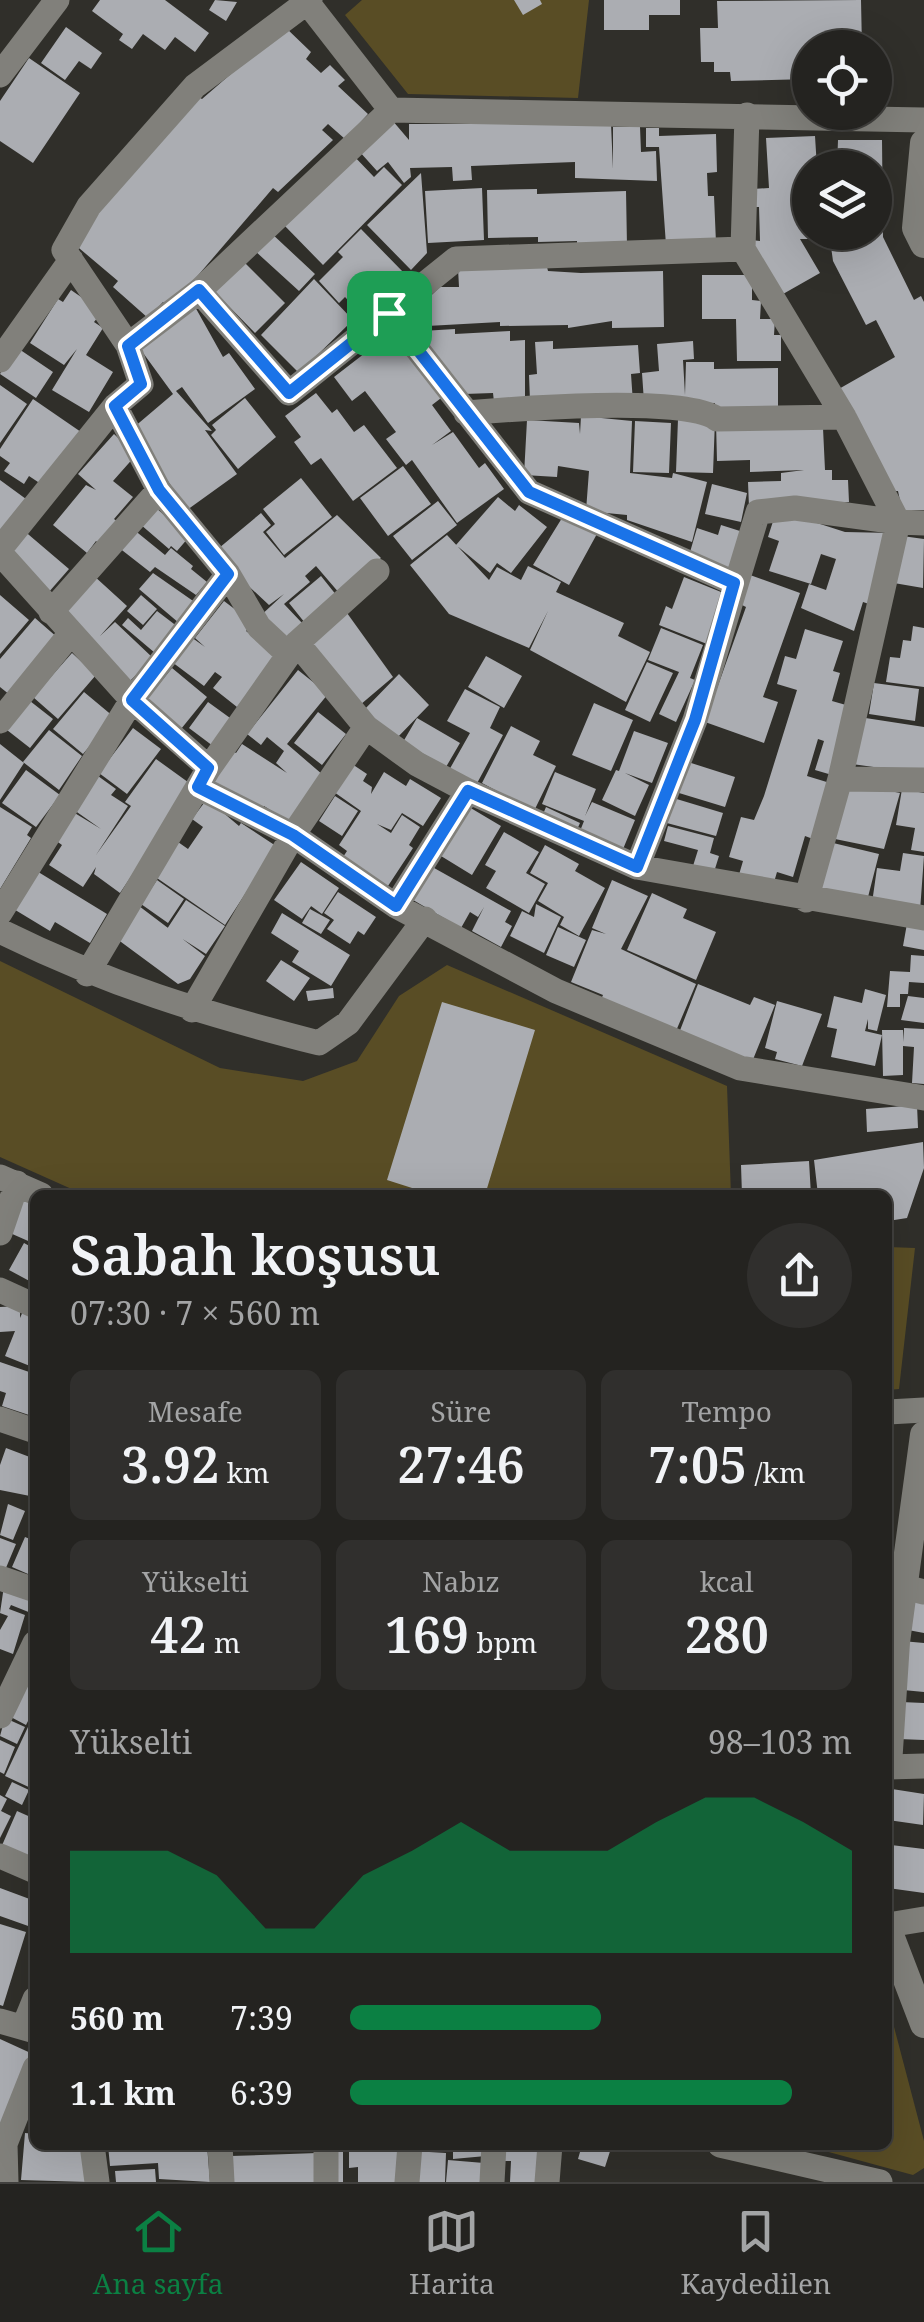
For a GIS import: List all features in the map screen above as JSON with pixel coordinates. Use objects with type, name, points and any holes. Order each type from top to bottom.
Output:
[{"type":"street","points":[[0,75],[9,52],[58,0]]},
{"type":"street","points":[[391,110],[308,1],[194,86],[89,206],[64,250],[128,346],[141,384],[115,406],[0,551],[203,778],[396,906],[556,992],[740,1068],[924,1098]]},
{"type":"street","points":[[128,346],[199,290],[391,110],[924,120]]},
{"type":"street","points":[[747,115],[743,248],[844,417],[898,522],[840,779],[806,900]]},
{"type":"street","points":[[921,234],[924,143]]},
{"type":"street","points":[[199,290],[289,393],[456,259],[743,248]]},
{"type":"street","points":[[0,360],[72,260]]},
{"type":"street","points":[[389,313],[529,492],[734,583]]},
{"type":"street","points":[[115,406],[159,490],[228,574],[259,627],[293,649],[366,727],[417,764],[637,867],[924,918]]},
{"type":"street","points":[[466,413],[534,408],[657,408],[706,411],[717,419],[844,417]]},
{"type":"street","points":[[52,612],[159,490]]},
{"type":"street","points":[[637,867],[695,720],[758,512],[795,508],[924,524]]},
{"type":"street","points":[[87,974],[203,778],[293,649],[377,571]]},
{"type":"street","points":[[0,913],[132,700],[228,574]]},
{"type":"street","points":[[0,720],[71,633]]},
{"type":"street","points":[[192,1010],[293,835],[366,727]]},
{"type":"street","points":[[840,779],[924,780]]},
{"type":"street","points":[[396,906],[468,791]]},
{"type":"street","points":[[0,931],[87,974],[192,1010],[319,1043],[348,1022],[425,919]]},
{"type":"street","points":[[0,1233],[8,1180]]},
{"type":"street","points":[[0,1290],[30,1304]]},
{"type":"street","points":[[892,1412],[924,1410]]},
{"type":"street","points":[[0,1419],[30,1429]]},
{"type":"street","points":[[892,1721],[905,1576],[924,1435]]},
{"type":"street","points":[[0,1578],[30,1588]]},
{"type":"street","points":[[0,1716],[30,1653]]},
{"type":"street","points":[[892,1766],[924,1766]]},
{"type":"street","points":[[0,1856],[30,1869]]},
{"type":"street","points":[[892,1926],[924,1919]]},
{"type":"street","points":[[892,1938],[924,2024]]},
{"type":"street","points":[[6,2182],[5,2144],[30,2081]]},
{"type":"street","points":[[93,2150],[97,2182]]},
{"type":"street","points":[[220,2150],[222,2182]]},
{"type":"street","points":[[326,2150],[326,2182]]},
{"type":"street","points":[[407,2182],[410,2150]]},
{"type":"street","points":[[492,2182],[494,2150]]},
{"type":"street","points":[[547,2182],[550,2150]]},
{"type":"street","points":[[742,2150],[880,2182]]},
{"type":"shaded area","points":[[362,0],[589,0],[578,98],[408,94],[345,15]]},
{"type":"shaded area","points":[[0,961],[220,1068],[303,1081],[357,1061],[399,996],[447,965],[727,1086],[731,1190],[74,1190],[0,1157]]},
{"type":"shaded area","points":[[892,1247],[915,1248],[899,1389],[892,1390]]},
{"type":"shaded area","points":[[892,2019],[924,2141],[924,2168],[913,2175],[821,2150],[892,2150]]},
{"type":"building","points":[[100,0],[165,0],[209,33],[195,52],[175,37],[165,50],[143,34],[132,49],[119,40],[123,34],[92,11]]},
{"type":"building","points":[[215,0],[237,2],[226,21],[209,10]]},
{"type":"building","points":[[514,0],[540,0],[542,4],[523,15]]},
{"type":"building","points":[[604,0],[680,0],[680,15],[649,15],[649,30],[604,30]]},
{"type":"building","points":[[861,0],[862,30],[792,30],[792,79],[731,81],[730,72],[714,72],[714,62],[701,62],[700,28],[718,28],[717,1]]},
{"type":"building","points":[[66,27],[102,53],[91,69],[79,61],[65,80],[41,63]]},
{"type":"building","points":[[285,27],[311,52],[306,59],[321,73],[330,65],[345,80],[338,86],[368,114],[345,139],[328,124],[322,130],[333,140],[278,192],[273,188],[170,308],[163,302],[148,318],[113,287],[118,281],[73,243],[197,96],[202,99]]},
{"type":"building","points":[[29,58],[80,93],[33,163],[0,141],[0,101]]},
{"type":"building","points":[[392,120],[409,140],[409,124],[611,124],[613,169],[613,127],[640,127],[641,152],[656,151],[657,181],[575,178],[575,162],[471,166],[472,180],[453,181],[452,167],[410,168],[411,177],[404,183],[388,162],[377,171],[359,151]]},
{"type":"building","points":[[646,128],[659,128],[659,136],[716,134],[717,172],[707,173],[708,196],[714,196],[716,243],[666,245],[659,147],[646,147]]},
{"type":"building","points":[[815,136],[816,150],[792,150],[792,250],[806,250],[820,273],[783,294],[751,240],[760,241],[759,207],[753,207],[752,189],[769,188],[766,138]]},
{"type":"building","points":[[838,140],[882,140],[882,150],[838,150]]},
{"type":"building","points":[[352,154],[374,177],[384,167],[402,185],[323,265],[283,224]]},
{"type":"building","points":[[421,173],[427,253],[411,270],[367,225]]},
{"type":"building","points":[[482,188],[484,240],[428,243],[425,191]]},
{"type":"building","points":[[537,189],[537,194],[626,191],[627,246],[577,247],[577,241],[538,242],[538,237],[488,238],[487,190]]},
{"type":"building","points":[[361,229],[405,274],[363,316],[345,297],[339,303],[319,281],[343,257],[338,252]]},
{"type":"building","points":[[270,232],[315,274],[299,291],[254,250]]},
{"type":"building","points":[[831,250],[889,250],[914,300],[921,296],[924,302],[924,510],[902,510],[898,491],[893,491],[837,390],[895,357],[876,320],[866,325],[833,261]]},
{"type":"building","points":[[240,258],[285,303],[255,333],[210,287]]},
{"type":"building","points":[[547,267],[548,271],[581,273],[663,271],[664,327],[612,328],[612,321],[568,328],[500,326],[500,322],[427,326],[415,311],[440,287],[459,287],[458,268]]},
{"type":"building","points":[[702,275],[752,275],[752,300],[761,301],[760,319],[775,319],[774,335],[781,335],[781,361],[737,361],[736,319],[702,319]]},
{"type":"building","points":[[314,279],[353,320],[299,373],[261,335]]},
{"type":"building","points":[[71,290],[84,299],[98,317],[94,322],[103,328],[86,355],[113,372],[89,412],[52,390],[77,349],[64,365],[30,343],[58,299],[63,302]]},
{"type":"building","points":[[194,305],[223,357],[229,353],[255,389],[208,423],[182,387],[176,391],[212,431],[205,430],[237,474],[187,510],[133,428],[173,394],[138,346]]},
{"type":"building","points":[[455,329],[455,334],[510,331],[510,341],[525,340],[525,400],[494,402],[493,393],[464,394],[422,338],[422,331]]},
{"type":"building","points":[[391,333],[445,395],[432,405],[451,431],[432,445],[453,432],[479,468],[485,463],[504,489],[457,523],[412,460],[406,465],[386,439],[396,432],[365,391],[352,401],[334,377]]},
{"type":"building","points":[[553,341],[553,349],[638,345],[640,373],[631,374],[633,403],[530,401],[529,375],[537,374],[535,342]]},
{"type":"building","points":[[693,341],[694,359],[683,360],[685,395],[686,362],[714,362],[714,369],[778,368],[778,416],[715,411],[715,403],[644,402],[642,373],[659,371],[657,344]]},
{"type":"building","points":[[16,347],[53,372],[36,398],[0,374]]},
{"type":"building","points":[[0,385],[27,404],[0,443]]},
{"type":"building","points":[[316,393],[332,413],[337,409],[354,432],[364,425],[397,468],[353,501],[321,458],[311,465],[294,442],[301,437],[285,416]]},
{"type":"building","points":[[245,398],[276,437],[238,469],[211,435],[216,430],[212,425]]},
{"type":"building","points":[[33,399],[81,432],[44,486],[29,476],[24,484],[4,471],[10,463],[0,456],[0,449]]},
{"type":"building","points":[[581,416],[632,421],[630,473],[672,478],[673,473],[707,482],[692,542],[627,520],[627,515],[586,511],[589,471],[558,466],[557,477],[524,475],[527,420],[579,423],[580,434]]},
{"type":"building","points":[[678,419],[715,420],[713,473],[676,472]]},
{"type":"building","points":[[635,421],[671,423],[669,473],[633,472]]},
{"type":"building","points":[[716,422],[823,428],[825,470],[832,470],[832,480],[848,480],[849,502],[749,507],[748,482],[781,481],[781,473],[804,470],[750,472],[750,460],[717,461]]},
{"type":"building","points":[[114,434],[136,455],[113,481],[133,497],[114,519],[122,525],[103,547],[96,541],[87,553],[53,525],[86,485],[96,490],[78,474]]},
{"type":"building","points":[[403,466],[431,504],[388,536],[360,498]]},
{"type":"building","points":[[301,478],[332,517],[284,555],[266,532],[275,524],[263,509]]},
{"type":"building","points":[[0,480],[26,499],[0,535]]},
{"type":"building","points":[[712,484],[747,493],[741,522],[705,514]]},
{"type":"building","points":[[498,497],[515,511],[519,505],[547,527],[511,573],[497,563],[490,573],[456,545]]},
{"type":"building","points":[[438,501],[457,525],[412,560],[393,536]]},
{"type":"building","points":[[155,507],[189,537],[177,551],[171,546],[169,549],[140,524]]},
{"type":"building","points":[[261,513],[271,525],[263,532],[285,558],[337,515],[381,558],[340,594],[316,566],[305,576],[310,582],[284,604],[302,623],[282,643],[258,618],[284,594],[269,605],[213,553]]},
{"type":"building","points":[[786,513],[845,532],[892,533],[869,604],[863,602],[854,631],[801,608],[809,584],[826,590],[836,559],[821,554],[811,584],[769,571],[779,541],[768,537],[775,515]]},
{"type":"building","points":[[562,518],[598,532],[569,585],[533,565]]},
{"type":"building","points":[[721,525],[740,531],[728,572],[688,559],[697,528],[718,535]]},
{"type":"building","points":[[22,529],[69,569],[48,593],[2,553]]},
{"type":"building","points":[[133,529],[165,555],[171,548],[193,566],[191,569],[207,582],[196,595],[155,567],[150,572],[118,547]]},
{"type":"building","points":[[447,535],[489,580],[497,567],[521,580],[528,566],[561,582],[556,592],[624,623],[618,636],[650,652],[626,702],[530,650],[548,611],[529,648],[449,614],[410,565]]},
{"type":"building","points":[[902,536],[924,539],[923,588],[888,582]]},
{"type":"building","points":[[153,573],[196,603],[179,623],[139,589]]},
{"type":"building","points":[[93,575],[127,606],[100,636],[115,622],[153,658],[130,681],[59,613]]},
{"type":"building","points":[[750,575],[800,593],[763,697],[778,702],[764,743],[705,722],[746,607],[740,604]]},
{"type":"building","points":[[321,576],[337,596],[305,623],[289,603]]},
{"type":"building","points":[[684,577],[726,594],[707,644],[659,625],[666,606],[672,609]]},
{"type":"building","points":[[0,595],[29,620],[0,654]]},
{"type":"building","points":[[141,595],[157,609],[143,625],[127,611]]},
{"type":"building","points":[[224,601],[253,623],[246,631],[279,656],[237,707],[213,688],[222,677],[215,672],[204,686],[172,662],[191,637],[205,647],[195,638]]},
{"type":"building","points":[[157,611],[178,627],[155,653],[122,625],[128,618],[141,630]]},
{"type":"building","points":[[347,613],[393,677],[360,705],[310,645]]},
{"type":"building","points":[[35,618],[58,638],[10,695],[0,687],[0,659]]},
{"type":"building","points":[[913,626],[924,628],[924,687],[886,682],[890,657],[900,658],[903,640],[911,641]]},
{"type":"building","points":[[661,628],[703,645],[690,678],[695,680],[676,722],[659,714],[679,672],[648,660]]},
{"type":"building","points":[[805,629],[843,641],[833,671],[840,673],[832,701],[853,707],[832,775],[815,770],[824,741],[818,739],[807,776],[830,783],[813,839],[805,836],[793,877],[777,872],[772,889],[738,878],[743,861],[729,857],[741,817],[754,820],[764,796],[797,690],[777,684],[785,656],[796,659]]},
{"type":"building","points":[[72,653],[96,675],[58,719],[33,697]]},
{"type":"building","points":[[486,656],[522,676],[504,708],[468,687]]},
{"type":"building","points":[[647,662],[673,673],[650,722],[625,710]]},
{"type":"building","points":[[172,668],[207,697],[181,729],[146,700]]},
{"type":"building","points":[[298,670],[328,694],[287,744],[323,775],[292,824],[264,806],[261,812],[209,784],[231,750],[236,753],[242,744],[287,773],[276,763],[284,751],[267,737],[261,745],[247,734]]},
{"type":"building","points":[[399,674],[429,705],[394,741],[363,711]]},
{"type":"building","points":[[874,683],[919,689],[915,721],[869,714]]},
{"type":"building","points":[[465,689],[500,707],[490,728],[503,735],[475,787],[448,772],[470,733],[447,721]]},
{"type":"building","points":[[84,692],[114,717],[83,754],[53,729]]},
{"type":"building","points":[[30,701],[53,719],[30,748],[7,730]]},
{"type":"building","points":[[208,702],[237,723],[217,749],[189,728]]},
{"type":"building","points":[[594,703],[633,720],[611,771],[572,755]]},
{"type":"building","points":[[318,712],[346,734],[322,765],[294,743]]},
{"type":"building","points":[[859,717],[924,727],[924,774],[852,764]]},
{"type":"building","points":[[417,718],[460,743],[446,767],[403,742]]},
{"type":"building","points":[[511,726],[540,741],[533,755],[556,766],[534,811],[482,783]]},
{"type":"building","points":[[133,728],[161,749],[127,794],[99,773]]},
{"type":"building","points":[[49,730],[82,756],[59,790],[23,762]]},
{"type":"building","points":[[634,731],[668,743],[652,783],[625,773],[649,785],[635,816],[602,800],[616,770],[619,771]]},
{"type":"building","points":[[0,744],[24,763],[0,800]]},
{"type":"building","points":[[156,759],[192,785],[120,893],[94,874],[96,867],[83,887],[49,865],[62,845],[55,840],[73,812],[101,829],[74,810],[98,776],[116,789],[111,795],[128,806],[96,855],[131,806],[125,802]]},
{"type":"building","points":[[688,762],[735,777],[725,807],[679,793]]},
{"type":"building","points":[[352,764],[367,774],[363,781],[372,787],[371,794],[384,772],[406,786],[410,779],[441,798],[423,826],[402,813],[391,830],[377,824],[391,833],[402,815],[420,827],[409,845],[413,848],[386,889],[339,863],[347,851],[339,845],[361,811],[334,792]]},
{"type":"building","points":[[26,770],[60,795],[36,827],[2,803]]},
{"type":"building","points":[[555,772],[596,789],[585,816],[592,802],[635,820],[621,854],[578,836],[584,821],[542,804]]},
{"type":"building","points":[[847,782],[900,793],[884,849],[835,839]]},
{"type":"building","points":[[902,789],[924,793],[924,852],[911,850],[915,828],[896,825]]},
{"type":"building","points":[[335,796],[358,811],[342,836],[319,821]]},
{"type":"building","points":[[670,797],[723,813],[716,836],[663,822]]},
{"type":"building","points":[[207,799],[239,826],[241,823],[276,846],[225,925],[154,876],[178,842],[188,849],[203,827],[192,819]]},
{"type":"building","points":[[0,807],[32,827],[27,835],[31,838],[0,889]]},
{"type":"building","points":[[469,807],[501,826],[472,875],[441,856]]},
{"type":"building","points":[[546,807],[580,823],[575,834],[541,819]]},
{"type":"building","points":[[668,826],[714,838],[710,853],[719,856],[714,872],[693,866],[698,850],[664,841]]},
{"type":"building","points":[[504,832],[539,852],[526,873],[545,884],[529,913],[486,888],[496,871],[485,865]]},
{"type":"building","points":[[829,842],[879,854],[868,897],[817,887]]},
{"type":"building","points":[[545,845],[579,864],[575,871],[605,888],[579,936],[560,925],[564,917],[538,901],[548,883],[530,873]]},
{"type":"building","points":[[903,853],[924,856],[920,911],[872,903],[877,868],[900,871]]},
{"type":"building","points":[[301,862],[339,888],[322,914],[311,906],[302,919],[274,900]]},
{"type":"building","points":[[427,864],[511,911],[505,922],[512,926],[501,947],[472,931],[484,907],[478,917],[470,912],[461,928],[408,897]]},
{"type":"building","points":[[35,870],[107,914],[90,943],[55,922],[50,931],[12,908]]},
{"type":"building","points":[[157,880],[184,899],[168,923],[141,904]]},
{"type":"building","points":[[612,880],[648,896],[621,949],[696,984],[673,1038],[599,1004],[603,995],[571,982],[592,930],[606,934],[592,928]]},
{"type":"building","points":[[338,892],[376,917],[364,935],[358,931],[350,944],[327,929],[334,920],[324,913]]},
{"type":"building","points":[[652,893],[687,909],[683,918],[716,932],[696,980],[627,950]]},
{"type":"building","points":[[186,900],[225,926],[206,954],[167,929]]},
{"type":"building","points":[[536,904],[561,917],[544,953],[510,936],[522,911],[534,917]]},
{"type":"building","points":[[139,906],[205,956],[190,979],[178,984],[117,939]]},
{"type":"building","points":[[310,909],[330,920],[321,934],[302,923]]},
{"type":"building","points":[[282,913],[350,955],[331,986],[292,962],[299,951],[271,933]]},
{"type":"building","points":[[908,918],[924,921],[924,950],[903,946]]},
{"type":"building","points":[[558,927],[586,940],[574,967],[546,955]]},
{"type":"building","points":[[911,955],[924,956],[924,983],[909,982],[908,994],[900,994],[900,1007],[887,1007],[890,971],[910,972]]},
{"type":"building","points":[[281,960],[310,978],[294,1001],[266,981]]},
{"type":"building","points":[[698,984],[750,1005],[754,997],[775,1005],[752,1062],[679,1033]]},
{"type":"building","points":[[333,988],[334,998],[308,1001],[306,991]]},
{"type":"building","points":[[865,989],[886,995],[877,1031],[868,1029],[868,1019],[865,1031],[882,1035],[875,1066],[831,1057],[837,1029],[827,1027],[834,996],[862,1003]]},
{"type":"building","points":[[908,996],[924,998],[924,1023],[901,1020]]},
{"type":"building","points":[[777,1001],[822,1014],[802,1066],[775,1059],[777,1052],[765,1048]]},
{"type":"building","points":[[442,1002],[535,1030],[487,1190],[418,1190],[387,1180]]},
{"type":"building","points":[[904,1028],[924,1029],[924,1084],[912,1083],[914,1047],[903,1046],[903,1075],[883,1076],[882,1030],[903,1030],[904,1042]]},
{"type":"building","points":[[917,1105],[918,1128],[867,1132],[866,1109]]},
{"type":"building","points":[[923,1142],[924,1168],[907,1218],[892,1220],[892,1190],[817,1190],[814,1160]]},
{"type":"building","points":[[809,1161],[811,1190],[742,1190],[741,1165]]},
{"type":"building","points":[[24,1198],[30,1200],[30,1242],[10,1233]]},
{"type":"building","points":[[24,1243],[30,1246],[30,1281],[9,1270]]},
{"type":"building","points":[[20,1306],[20,1318],[24,1309],[30,1311],[30,1366],[5,1356],[15,1331],[0,1332],[0,1307]]},
{"type":"building","points":[[0,1362],[30,1372],[30,1415],[2,1406],[6,1393],[0,1391]]},
{"type":"building","points":[[6,1448],[30,1457],[30,1496],[0,1490],[0,1465]]},
{"type":"building","points":[[8,1504],[25,1511],[13,1540],[0,1535]]},
{"type":"building","points":[[25,1537],[30,1539],[30,1575],[12,1567]]},
{"type":"building","points":[[0,1538],[16,1544],[3,1575],[0,1574]]},
{"type":"building","points":[[4,1586],[30,1595],[30,1613],[11,1605],[9,1609],[25,1615],[13,1654],[0,1649],[0,1630],[8,1616],[0,1613]]},
{"type":"building","points":[[916,1598],[924,1600],[924,1633],[908,1630]]},
{"type":"building","points":[[902,1641],[924,1643],[924,1692],[903,1690]]},
{"type":"building","points":[[30,1678],[30,1717],[26,1725],[7,1715]]},
{"type":"building","points":[[901,1702],[924,1703],[924,1740],[899,1739]]},
{"type":"building","points":[[5,1718],[25,1727],[17,1744],[0,1736]]},
{"type":"building","points":[[30,1723],[30,1788],[5,1776]]},
{"type":"building","points":[[0,1740],[15,1747],[4,1774],[0,1772]]},
{"type":"building","points":[[12,1782],[29,1790],[22,1805],[5,1796]]},
{"type":"building","points":[[892,1789],[924,1794],[923,1825],[892,1821]]},
{"type":"building","points":[[0,1795],[7,1799],[1,1811],[11,1816],[0,1838]]},
{"type":"building","points":[[17,1811],[30,1817],[30,1864],[0,1850]]},
{"type":"building","points":[[892,1845],[924,1849],[924,1893],[892,1889]]},
{"type":"building","points":[[0,1888],[30,1899],[30,1927],[0,1916]]},
{"type":"building","points":[[0,1924],[26,1932],[3,2006],[0,2005]]},
{"type":"building","points":[[0,2039],[30,2053],[30,2065],[0,2127]]},
{"type":"building","points":[[25,2133],[30,2134],[30,2150],[86,2150],[88,2182],[21,2180]]},
{"type":"building","points":[[108,2150],[207,2150],[210,2182],[159,2179],[158,2163],[110,2166]]},
{"type":"building","points":[[327,2150],[343,2150],[343,2182],[327,2182]]},
{"type":"building","points":[[349,2150],[403,2150],[404,2182],[358,2182],[358,2167],[349,2168]]},
{"type":"building","points":[[411,2150],[446,2153],[445,2182],[418,2182]]},
{"type":"building","points":[[453,2150],[486,2150],[486,2156],[453,2159]]},
{"type":"building","points":[[503,2150],[544,2150],[543,2182],[510,2182],[511,2161],[502,2161]]},
{"type":"building","points":[[581,2150],[610,2150],[605,2167],[578,2159]]},
{"type":"building","points":[[317,2153],[318,2182],[232,2182],[231,2156]]},
{"type":"building","points":[[448,2160],[484,2163],[482,2182],[446,2182]]},
{"type":"building","points":[[155,2169],[156,2182],[116,2182],[115,2171]]},
{"type":"route","points":[[199,290],[289,393],[389,313],[529,492],[734,583],[695,720],[637,867],[468,791],[396,906],[293,835],[198,787],[208,768],[132,700],[228,574],[159,490],[115,406],[141,384],[128,346],[199,290]]}]
